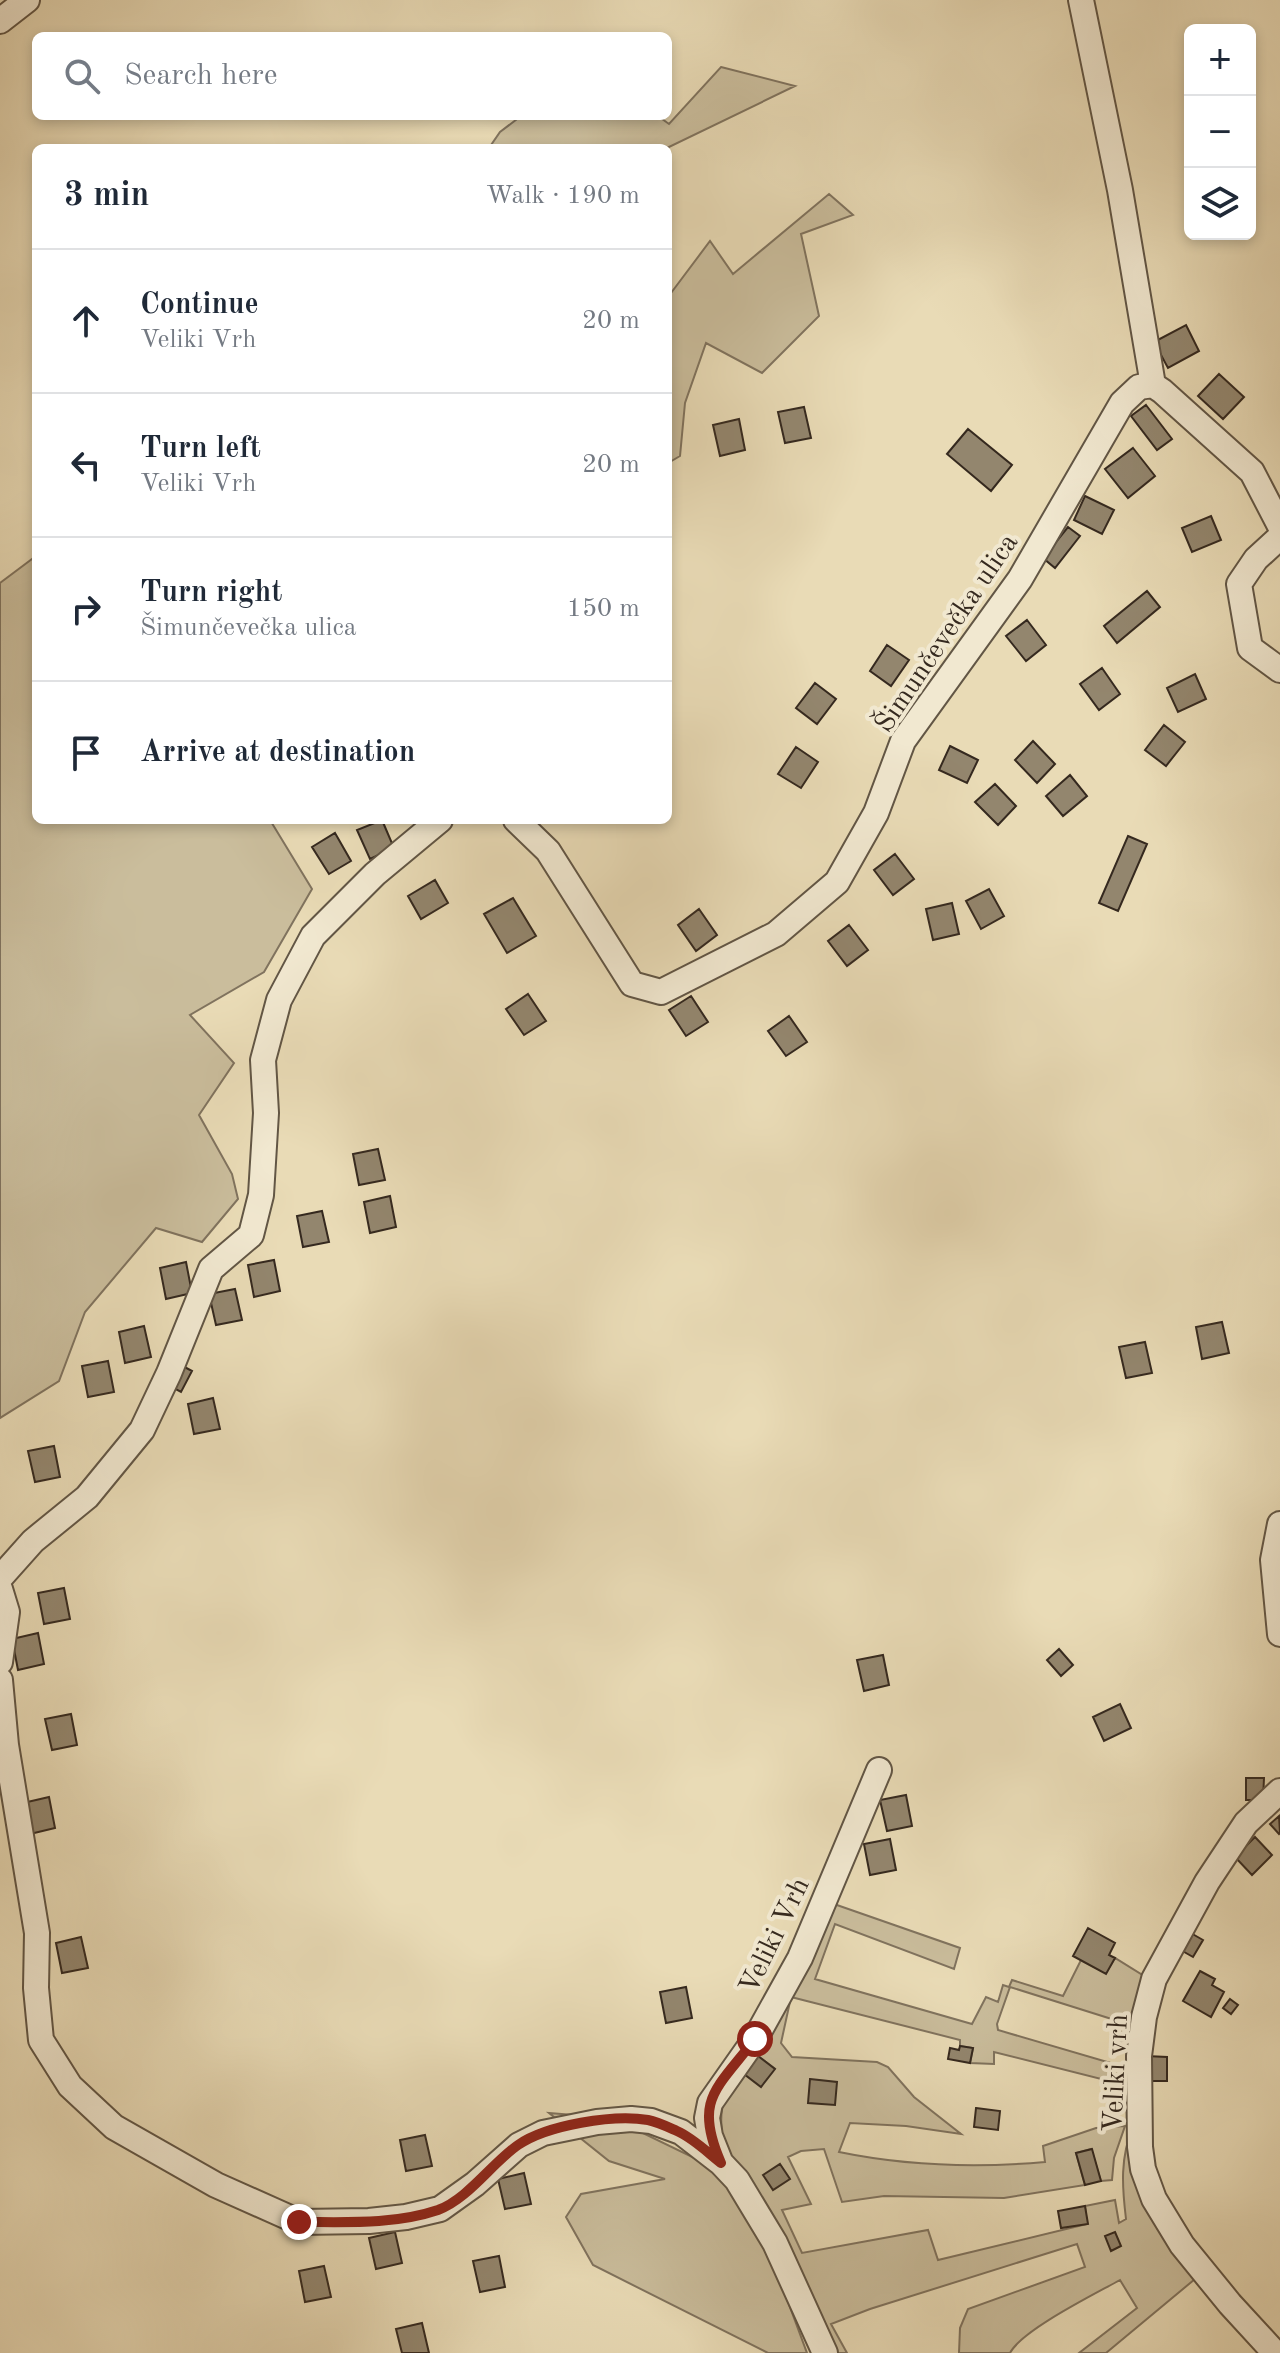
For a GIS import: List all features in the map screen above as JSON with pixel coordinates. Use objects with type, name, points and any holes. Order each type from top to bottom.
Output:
[{"type":"street","points":[[0,21],[27,0]]},
{"type":"street","points":[[1081,0],[1120,190],[1153,385],[1252,472],[1280,526]]},
{"type":"street","name":"Šimunčevečka ulica","points":[[520,824],[548,851],[632,984],[661,992],[776,934],[837,882],[876,813],[903,741],[1020,579],[1122,403],[1139,387],[1153,385]]},
{"type":"street","points":[[1280,537],[1256,559],[1239,584],[1250,648],[1280,670]]},
{"type":"street","points":[[0,1578],[33,1541],[87,1497],[142,1430],[211,1269],[251,1235],[261,1195],[266,1113],[263,1060],[279,1000],[313,936],[375,874],[435,824]]},
{"type":"street","points":[[1280,1524],[1273,1560],[1280,1634]]},
{"type":"street","points":[[0,1589],[7,1612],[0,1662]]},
{"type":"street","points":[[0,1680],[6,1745],[37,1933],[36,1988],[41,2040],[70,2086],[114,2127],[216,2185],[299,2222],[369,2221],[440,2209],[475,2184],[519,2145],[543,2133],[573,2125],[631,2119],[651,2121],[681,2132],[721,2163],[737,2180],[775,2243],[825,2353]]},
{"type":"street","name":"Veliki Vrh","points":[[721,2163],[710,2136],[707,2118],[710,2103],[755,2039],[800,1958],[879,1770]]},
{"type":"street","name":"Veliki vrh","points":[[1275,2353],[1182,2245],[1154,2199],[1143,2169],[1140,2147],[1139,2056],[1144,2017],[1154,1979],[1207,1882],[1246,1823],[1280,1791]]},
{"type":"shaded area","points":[[721,67],[795,86],[672,146],[492,144],[500,132],[516,120],[664,120],[669,124]]},
{"type":"shaded area","points":[[829,194],[853,215],[801,234],[819,316],[762,373],[706,343],[685,403],[680,456],[672,461],[672,292],[710,241],[733,274]]},
{"type":"shaded area","points":[[32,559],[32,824],[272,824],[312,889],[264,972],[190,1015],[234,1063],[199,1115],[232,1174],[238,1199],[202,1242],[156,1228],[85,1312],[59,1381],[0,1418],[0,583]]},
{"type":"shaded area","points":[[834,1904],[960,1948],[954,1969],[835,1924],[815,1979],[972,2024],[986,1997],[998,2002],[1003,1985],[1009,1987],[1012,1980],[1063,1996],[1081,1960],[1106,1973],[1115,1958],[1144,1976],[1123,2042],[1117,2039],[1118,2021],[1010,1987],[997,2024],[998,2030],[1121,2066],[1121,2084],[994,2052],[994,2064],[970,2063],[973,2048],[960,2046],[960,2040],[791,1997],[781,2043],[792,2057],[877,2062],[888,2067],[914,2097],[961,2134],[906,2126],[850,2123],[839,2152],[942,2164],[1045,2162],[1043,2146],[1096,2128],[1125,2126],[1114,2158],[1112,2180],[1101,2181],[1091,2149],[1076,2153],[1085,2185],[1004,2198],[884,2196],[842,2202],[824,2149],[801,2151],[788,2157],[811,2204],[782,2210],[802,2253],[928,2230],[938,2260],[1087,2224],[1085,2206],[1115,2200],[1119,2223],[1126,2219],[1123,2172],[1133,2126],[1201,2274],[1106,2353],[1079,2353],[1137,2308],[1120,2280],[1043,2323],[1010,2353],[959,2353],[960,2328],[968,2309],[1085,2267],[1077,2244],[831,2324],[847,2353],[828,2353],[724,2146],[721,2117],[725,2099],[735,2083],[750,2072],[774,2068],[758,2056]]},
{"type":"shaded area","points":[[549,2113],[612,2118],[711,2166],[746,2210],[784,2291],[807,2353],[768,2353],[593,2265],[566,2217],[581,2194],[665,2179],[609,2161]]},
{"type":"building","points":[[1186,325],[1199,351],[1168,368],[1154,342]]},
{"type":"building","points":[[1219,374],[1244,397],[1223,419],[1198,396]]},
{"type":"building","points":[[1146,405],[1172,439],[1157,450],[1131,416]]},
{"type":"building","points":[[804,407],[811,438],[785,443],[778,412]]},
{"type":"building","points":[[739,419],[745,450],[720,456],[713,425]]},
{"type":"building","points":[[968,429],[1012,465],[991,491],[947,454]]},
{"type":"building","points":[[1133,448],[1155,476],[1128,498],[1105,469]]},
{"type":"building","points":[[1085,496],[1114,510],[1102,534],[1074,520]]},
{"type":"building","points":[[1211,516],[1221,540],[1192,552],[1182,528]]},
{"type":"building","points":[[1068,527],[1080,536],[1055,568],[1043,558]]},
{"type":"building","points":[[1147,591],[1160,607],[1117,643],[1104,626]]},
{"type":"building","points":[[1027,620],[1046,645],[1026,661],[1006,636]]},
{"type":"building","points":[[887,645],[909,660],[891,686],[870,671]]},
{"type":"building","points":[[1102,668],[1120,694],[1099,710],[1080,684]]},
{"type":"building","points":[[1195,674],[1206,699],[1178,712],[1167,688]]},
{"type":"building","points":[[815,683],[836,699],[817,724],[796,708]]},
{"type":"building","points":[[1164,725],[1185,742],[1166,766],[1145,750]]},
{"type":"building","points":[[1033,741],[1055,764],[1037,783],[1015,760]]},
{"type":"building","points":[[950,746],[978,760],[967,783],[939,770]]},
{"type":"building","points":[[796,747],[818,762],[801,788],[778,774]]},
{"type":"building","points":[[1070,775],[1087,796],[1063,816],[1046,796]]},
{"type":"building","points":[[995,784],[1016,806],[998,825],[975,802]]},
{"type":"building","points":[[372,824],[384,824],[394,848],[370,859],[357,830]]},
{"type":"building","points":[[335,833],[351,861],[329,874],[312,847]]},
{"type":"building","points":[[1128,836],[1147,844],[1118,911],[1099,903]]},
{"type":"building","points":[[895,854],[914,879],[893,895],[874,870]]},
{"type":"building","points":[[435,880],[448,903],[421,919],[408,896]]},
{"type":"building","points":[[989,889],[1004,916],[981,929],[966,901]]},
{"type":"building","points":[[513,898],[536,936],[507,953],[484,914]]},
{"type":"building","points":[[952,903],[959,934],[933,940],[926,909]]},
{"type":"building","points":[[699,909],[717,935],[696,951],[678,925]]},
{"type":"building","points":[[849,925],[868,950],[847,966],[828,941]]},
{"type":"building","points":[[528,994],[546,1021],[524,1035],[506,1009]]},
{"type":"building","points":[[691,996],[708,1022],[686,1036],[669,1010]]},
{"type":"building","points":[[789,1016],[807,1042],[786,1056],[768,1031]]},
{"type":"building","points":[[378,1149],[385,1180],[359,1185],[353,1154]]},
{"type":"building","points":[[390,1196],[396,1227],[370,1233],[364,1202]]},
{"type":"building","points":[[322,1211],[329,1242],[303,1247],[297,1216]]},
{"type":"building","points":[[274,1260],[280,1291],[254,1297],[248,1265]]},
{"type":"building","points":[[186,1262],[192,1293],[166,1299],[160,1268]]},
{"type":"building","points":[[235,1289],[242,1320],[216,1325],[209,1294]]},
{"type":"building","points":[[1222,1322],[1229,1353],[1202,1359],[1196,1327]]},
{"type":"building","points":[[144,1326],[151,1357],[125,1363],[119,1332]]},
{"type":"building","points":[[1145,1342],[1152,1373],[1126,1378],[1119,1347]]},
{"type":"building","points":[[108,1361],[114,1392],[88,1397],[82,1366]]},
{"type":"building","points":[[179,1364],[192,1371],[181,1392],[168,1385]]},
{"type":"building","points":[[213,1398],[220,1429],[194,1434],[188,1404]]},
{"type":"building","points":[[54,1446],[60,1477],[35,1482],[28,1451]]},
{"type":"building","points":[[64,1588],[70,1619],[44,1624],[38,1593]]},
{"type":"building","points":[[38,1633],[44,1664],[18,1670],[12,1639]]},
{"type":"building","points":[[1059,1649],[1073,1665],[1061,1676],[1047,1660]]},
{"type":"building","points":[[883,1655],[889,1685],[864,1691],[857,1660]]},
{"type":"building","points":[[1120,1704],[1131,1728],[1104,1741],[1093,1717]]},
{"type":"building","points":[[71,1714],[77,1745],[52,1750],[45,1719]]},
{"type":"building","points":[[1246,1778],[1264,1778],[1263,1800],[1246,1800]]},
{"type":"building","points":[[906,1795],[912,1826],[887,1831],[880,1800]]},
{"type":"building","points":[[49,1797],[55,1828],[30,1834],[23,1803]]},
{"type":"building","points":[[1279,1816],[1280,1833],[1279,1834],[1270,1824]]},
{"type":"building","points":[[1255,1837],[1272,1855],[1252,1875],[1235,1857]]},
{"type":"building","points":[[890,1839],[896,1870],[870,1875],[864,1844]]},
{"type":"building","points":[[1088,1928],[1115,1943],[1109,1955],[1115,1958],[1106,1974],[1073,1956]]},
{"type":"building","points":[[1189,1932],[1203,1940],[1193,1957],[1179,1949]]},
{"type":"building","points":[[81,1937],[88,1968],[62,1973],[56,1943]]},
{"type":"building","points":[[1200,1971],[1215,1979],[1212,1985],[1224,1992],[1211,2017],[1183,2001]]},
{"type":"building","points":[[686,1987],[692,2018],[666,2023],[660,1992]]},
{"type":"building","points":[[1230,1999],[1238,2005],[1231,2014],[1223,2008]]},
{"type":"building","points":[[960,2046],[973,2048],[970,2063],[948,2059],[950,2048],[959,2050]]},
{"type":"building","points":[[758,2056],[775,2069],[761,2087],[744,2074]]},
{"type":"building","points":[[1146,2056],[1167,2057],[1167,2081],[1146,2081]]},
{"type":"building","points":[[810,2079],[837,2082],[835,2105],[808,2103]]},
{"type":"building","points":[[976,2108],[1000,2111],[998,2130],[974,2127]]},
{"type":"building","points":[[425,2135],[432,2166],[406,2171],[400,2140]]},
{"type":"building","points":[[1092,2149],[1101,2181],[1085,2185],[1076,2153]]},
{"type":"building","points":[[780,2164],[790,2179],[773,2190],[763,2175]]},
{"type":"building","points":[[524,2173],[531,2204],[505,2209],[498,2179]]},
{"type":"building","points":[[1085,2206],[1088,2224],[1061,2228],[1058,2211]]},
{"type":"building","points":[[395,2232],[402,2263],[376,2269],[369,2238]]},
{"type":"building","points":[[1115,2232],[1121,2246],[1111,2251],[1105,2236]]},
{"type":"building","points":[[499,2256],[505,2287],[480,2292],[473,2261]]},
{"type":"building","points":[[324,2266],[331,2297],[305,2302],[299,2271]]},
{"type":"building","points":[[422,2323],[429,2353],[402,2353],[396,2329]]},
{"type":"route","points":[[299,2222],[369,2221],[440,2209],[475,2184],[519,2145],[543,2133],[573,2125],[631,2119],[651,2121],[681,2132],[721,2163],[710,2136],[707,2118],[710,2103],[716,2090],[755,2039]]}]
